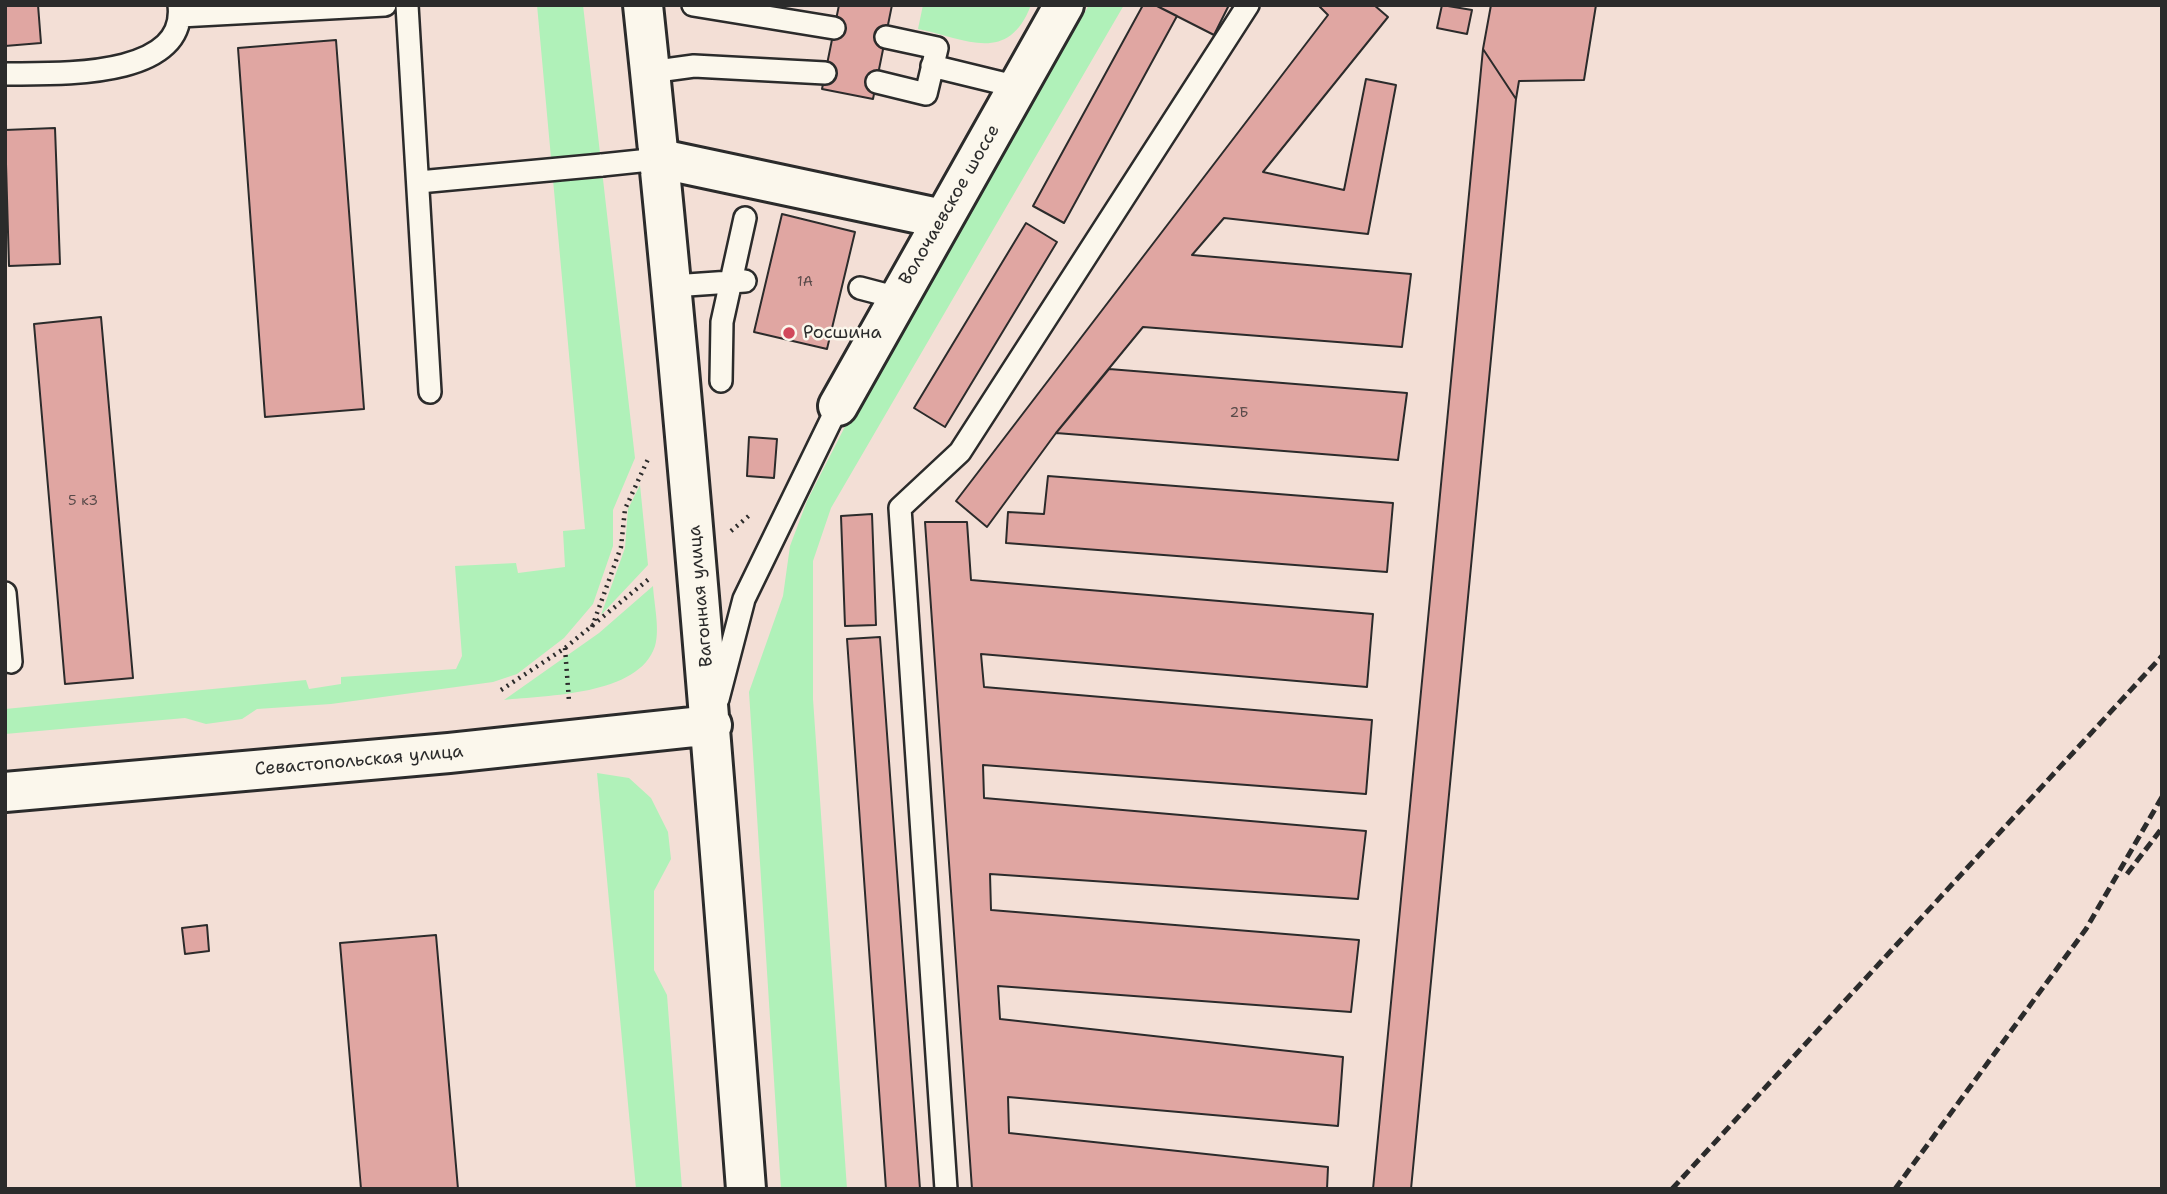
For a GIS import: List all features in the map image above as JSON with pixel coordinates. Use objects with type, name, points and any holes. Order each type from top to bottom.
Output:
[{"type":"street","name":"Вагонная улица","points":[[643,5],[650,72],[650,160],[674,286],[712,725],[746,1189]]},
{"type":"street","name":"Волочаевское шоссе","points":[[838,406],[1064,5]]},
{"type":"street","points":[[650,160],[943,219]]},
{"type":"street","name":"Севастопольская улица","points":[[5,792],[449,753],[712,725]]},
{"type":"lane","points":[[5,74],[78,73],[125,66],[151,54],[170,39],[180,10],[385,5]]},
{"type":"lane","points":[[407,5],[430,393]]},
{"type":"lane","points":[[694,5],[834,28]]},
{"type":"lane","points":[[946,1189],[900,508],[960,452],[1248,5]]},
{"type":"lane","points":[[877,82],[926,94],[937,48],[886,37]]},
{"type":"lane","points":[[650,72],[694,65],[825,73]]},
{"type":"lane","points":[[932,66],[1018,87]]},
{"type":"lane","points":[[419,182],[650,160]]},
{"type":"lane","points":[[721,381],[722,322],[738,281],[745,218]]},
{"type":"lane","points":[[674,286],[738,281]]},
{"type":"lane","points":[[860,288],[898,298]]},
{"type":"lane","points":[[712,725],[744,599],[798,483],[838,406]]},
{"type":"lane","points":[[5,593],[10,662]]},
{"type":"path","points":[[592,627],[621,547],[625,509],[650,454]]},
{"type":"path","points":[[501,690],[565,648],[650,578]]},
{"type":"path","points":[[565,648],[569,701]]},
{"type":"green space","points":[[537,5],[583,5],[635,458],[613,510],[613,546],[593,604],[564,638],[517,674],[493,682],[331,704],[257,709],[242,719],[206,724],[185,718],[5,734],[5,709],[306,680],[309,689],[341,684],[341,677],[456,669],[462,656],[455,566],[516,563],[518,573],[565,567],[563,531],[585,529]]},
{"type":"green space","points":[[923,5],[1031,5],[1022,24],[1010,35],[998,42],[984,43],[969,42],[918,29]]},
{"type":"green space","points":[[1089,5],[1124,5],[831,508],[813,561],[813,699],[847,1189],[781,1189],[749,692],[783,596],[790,546],[807,501],[858,401]]},
{"type":"green space","points":[[640,485],[648,565],[601,615],[625,548],[628,509]]},
{"type":"green space","points":[[653,586],[657,624],[655,646],[646,662],[631,675],[589,690],[504,700],[599,633]]},
{"type":"green space","points":[[597,773],[629,778],[651,798],[668,832],[671,859],[654,891],[654,970],[667,995],[682,1189],[636,1189]]},
{"type":"building","points":[[5,5],[38,5],[41,43],[5,46]]},
{"type":"building","points":[[839,5],[892,5],[873,99],[822,89]]},
{"type":"building","points":[[1143,5],[1155,5],[1177,16],[1064,223],[1033,206]]},
{"type":"building","points":[[1155,5],[1229,5],[1214,35]]},
{"type":"building","points":[[1318,5],[1374,5],[1388,17],[1263,172],[1344,190],[1366,79],[1396,85],[1368,234],[1224,218],[1192,255],[1411,274],[1402,347],[1143,327],[1056,433],[987,527],[956,501],[1328,15]]},
{"type":"building","points":[[1442,5],[1472,10],[1467,34],[1437,28]]},
{"type":"building","points":[[1491,5],[1596,5],[1584,80],[1519,81],[1516,99],[1483,49]]},
{"type":"building","points":[[336,40],[364,409],[265,417],[238,48]]},
{"type":"building","points":[[1483,49],[1516,99],[1411,1189],[1373,1189]]},
{"type":"building","points":[[55,128],[60,264],[9,266],[5,130]]},
{"type":"building","points":[[782,214],[855,232],[827,349],[754,332]]},
{"type":"building","points":[[1026,223],[1057,242],[945,427],[914,408]]},
{"type":"building","points":[[101,317],[133,678],[65,684],[34,324]]},
{"type":"building","points":[[1109,369],[1407,393],[1398,460],[1056,433]]},
{"type":"building","points":[[749,437],[777,439],[774,478],[747,476]]},
{"type":"building","points":[[1048,476],[1393,503],[1387,572],[1006,543],[1008,512],[1044,514]]},
{"type":"building","points":[[872,514],[876,625],[845,626],[841,516]]},
{"type":"building","points":[[925,522],[967,522],[971,580],[1373,614],[1367,687],[981,654],[984,687],[1372,720],[1366,794],[983,765],[984,798],[1366,831],[1358,899],[990,874],[991,910],[1359,940],[1351,1012],[998,986],[1000,1019],[1343,1057],[1338,1126],[1008,1097],[1009,1133],[1328,1167],[1327,1189],[972,1189]]},
{"type":"building","points":[[880,637],[920,1189],[886,1189],[847,639]]},
{"type":"building","points":[[207,925],[209,951],[185,954],[182,928]]},
{"type":"building","points":[[436,935],[458,1189],[361,1189],[340,943]]},
{"type":"railway","points":[[1672,1189],[2162,656]]},
{"type":"railway","points":[[1895,1189],[2086,929],[2162,797]]},
{"type":"railway","points":[[2127,874],[2162,828]]},
{"type":"place","name":"Росшина","points":[[789,333]]}]
